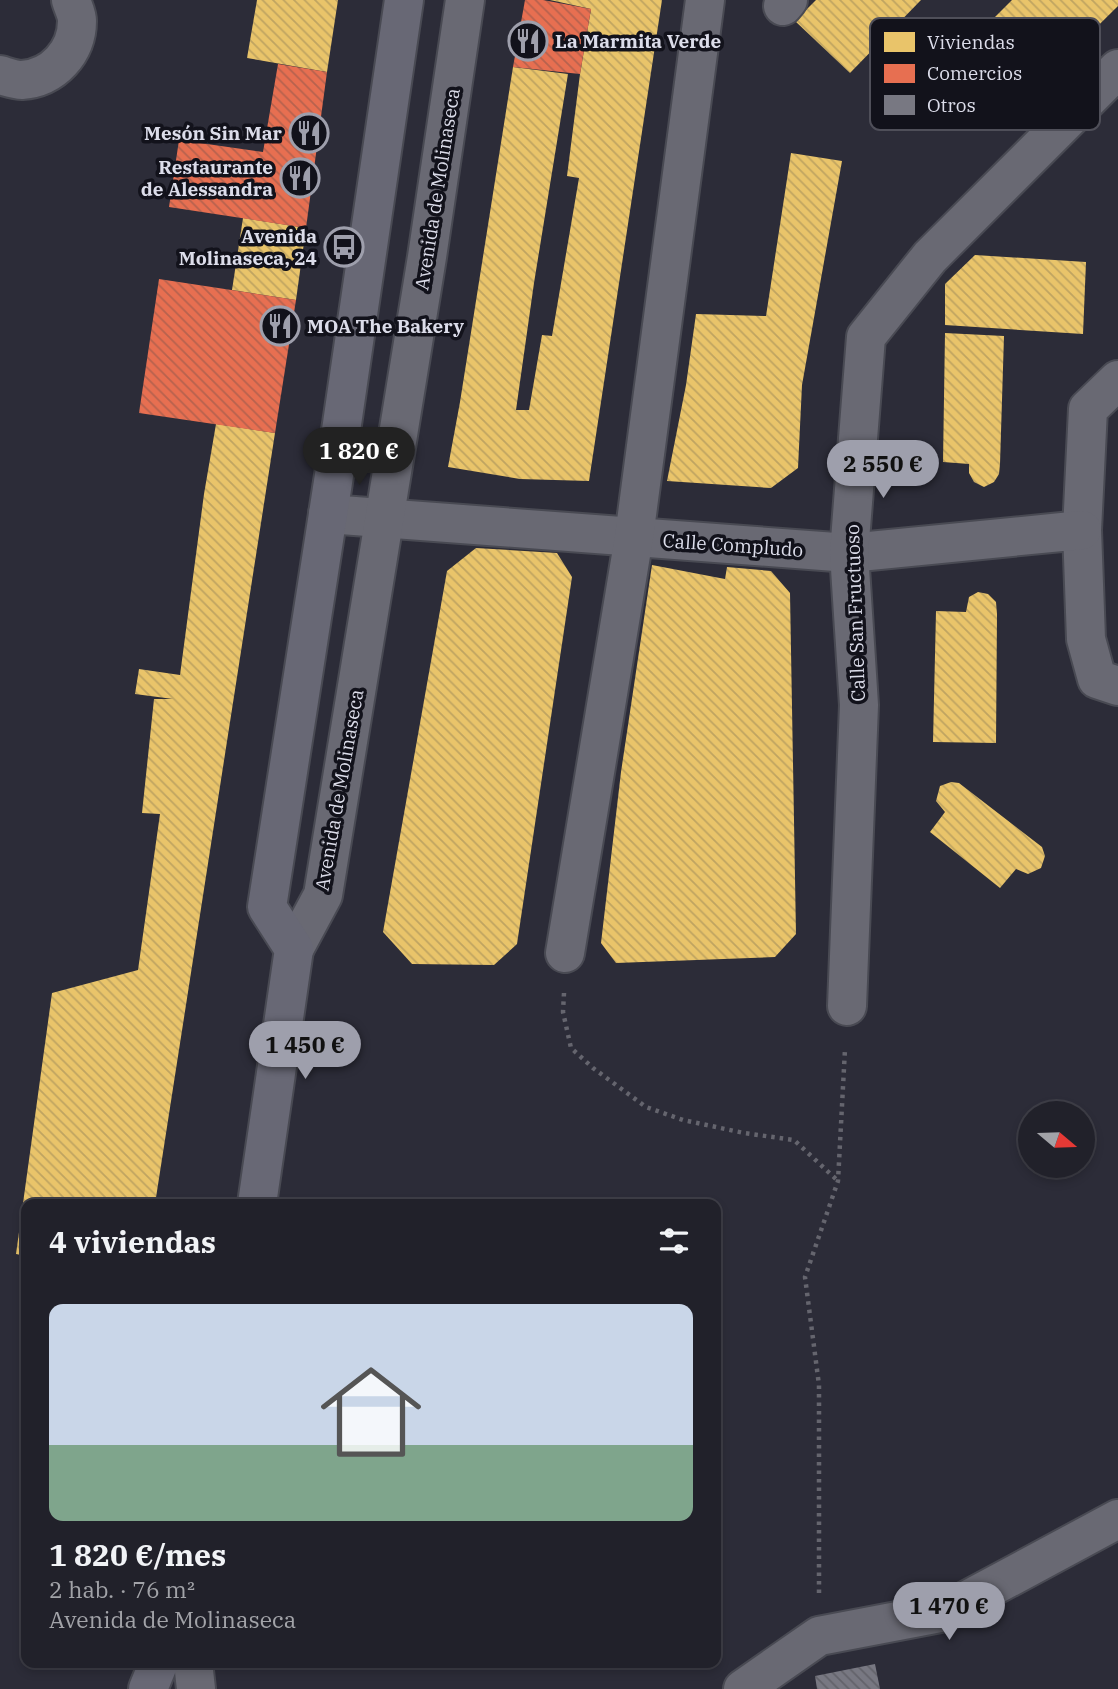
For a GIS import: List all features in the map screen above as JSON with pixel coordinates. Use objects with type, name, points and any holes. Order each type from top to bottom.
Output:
[{"type":"main road","points":[[258,1199],[294,949],[267,907],[404,0]]},
{"type":"main road","points":[[148,1689],[157,1668]]},
{"type":"street","name":"Avenida de Molinaseca","points":[[294,949],[323,895],[465,0]]},
{"type":"street","points":[[565,953],[634,537],[705,0]]},
{"type":"street","points":[[7,88],[42,76],[61,63],[74,43],[81,7]]},
{"type":"street","name":"Calle San Fructuoso","points":[[1100,87],[1118,69]]},
{"type":"street","name":"Calle San Fructuoso","points":[[847,1006],[859,705],[849,553],[866,337],[930,257],[1057,130]]},
{"type":"street","points":[[1118,380],[1088,409],[1082,530],[1086,639],[1097,679],[1118,686]]},
{"type":"street","name":"Calle Compludo","points":[[328,513],[849,553],[1082,530]]},
{"type":"street","points":[[743,1689],[819,1636],[945,1612],[1118,1519]]},
{"type":"street","points":[[194,1668],[196,1689]]},
{"type":"path","points":[[565,953],[563,1012],[570,1048],[593,1068],[646,1107],[683,1119],[744,1133],[794,1140],[838,1181]]},
{"type":"path","points":[[819,1636],[819,1385],[805,1277],[838,1181],[847,1006]]},
{"type":"building: Viviendas","points":[[257,0],[338,0],[327,72],[247,58]]},
{"type":"building: Viviendas","points":[[550,0],[662,0],[589,481],[520,479],[448,467],[513,67],[568,74],[516,410],[529,410],[542,335],[552,336],[579,178],[567,176],[591,9]]},
{"type":"building: Viviendas","points":[[816,0],[921,0],[903,18],[870,18],[870,52],[850,73],[795,21]]},
{"type":"building: Viviendas","points":[[1012,0],[1118,0],[1118,6],[1100,24],[1100,18],[994,18]]},
{"type":"building: Viviendas","points":[[791,153],[842,161],[802,385],[798,468],[771,488],[667,481],[686,385],[696,314],[766,316]]},
{"type":"building: Viviendas","points":[[243,218],[306,228],[296,300],[232,290]]},
{"type":"building: Viviendas","points":[[975,255],[1086,262],[1083,334],[945,325],[945,284]]},
{"type":"building: Viviendas","points":[[945,333],[1004,336],[999,474],[994,482],[984,487],[974,482],[969,473],[969,464],[943,462]]},
{"type":"building: Viviendas","points":[[216,424],[275,433],[156,1199],[24,1199],[52,993],[138,970],[160,814],[142,813],[154,699],[173,699],[135,694],[139,669],[180,675]]},
{"type":"building: Viviendas","points":[[476,548],[557,553],[572,577],[517,944],[494,965],[412,964],[383,932],[447,571]]},
{"type":"building: Viviendas","points":[[652,565],[725,579],[727,567],[771,571],[790,593],[796,934],[775,957],[616,963],[601,943],[621,772]]},
{"type":"building: Viviendas","points":[[978,592],[988,594],[996,602],[996,743],[933,742],[936,611],[966,612],[969,597]]},
{"type":"building: Viviendas","points":[[951,782],[959,783],[1042,847],[1045,856],[1041,868],[1028,874],[1016,869],[1000,888],[930,832],[945,812],[936,801],[940,786]]},
{"type":"building: Viviendas","points":[[21,1218],[21,1255],[16,1254]]},
{"type":"building: Comercios","points":[[525,0],[543,0],[591,9],[580,74],[513,67]]},
{"type":"building: Comercios","points":[[278,64],[327,72],[306,228],[169,207],[179,140],[263,152]]},
{"type":"building: Comercios","points":[[159,279],[296,300],[275,433],[139,413]]},
{"type":"building: Otros","points":[[875,1664],[880,1689],[817,1689],[815,1676]]},
{"type":"place","name":"La Marmita Verde","points":[[528,41]]},
{"type":"place","name":"Mesón Sin Mar","points":[[309,133]]},
{"type":"place","name":"Restaurante de Alessandra","points":[[300,178]]},
{"type":"place","name":"Avenida Molinaseca, 24","points":[[344,247]]},
{"type":"place","name":"MOA The Bakery","points":[[280,326]]}]
